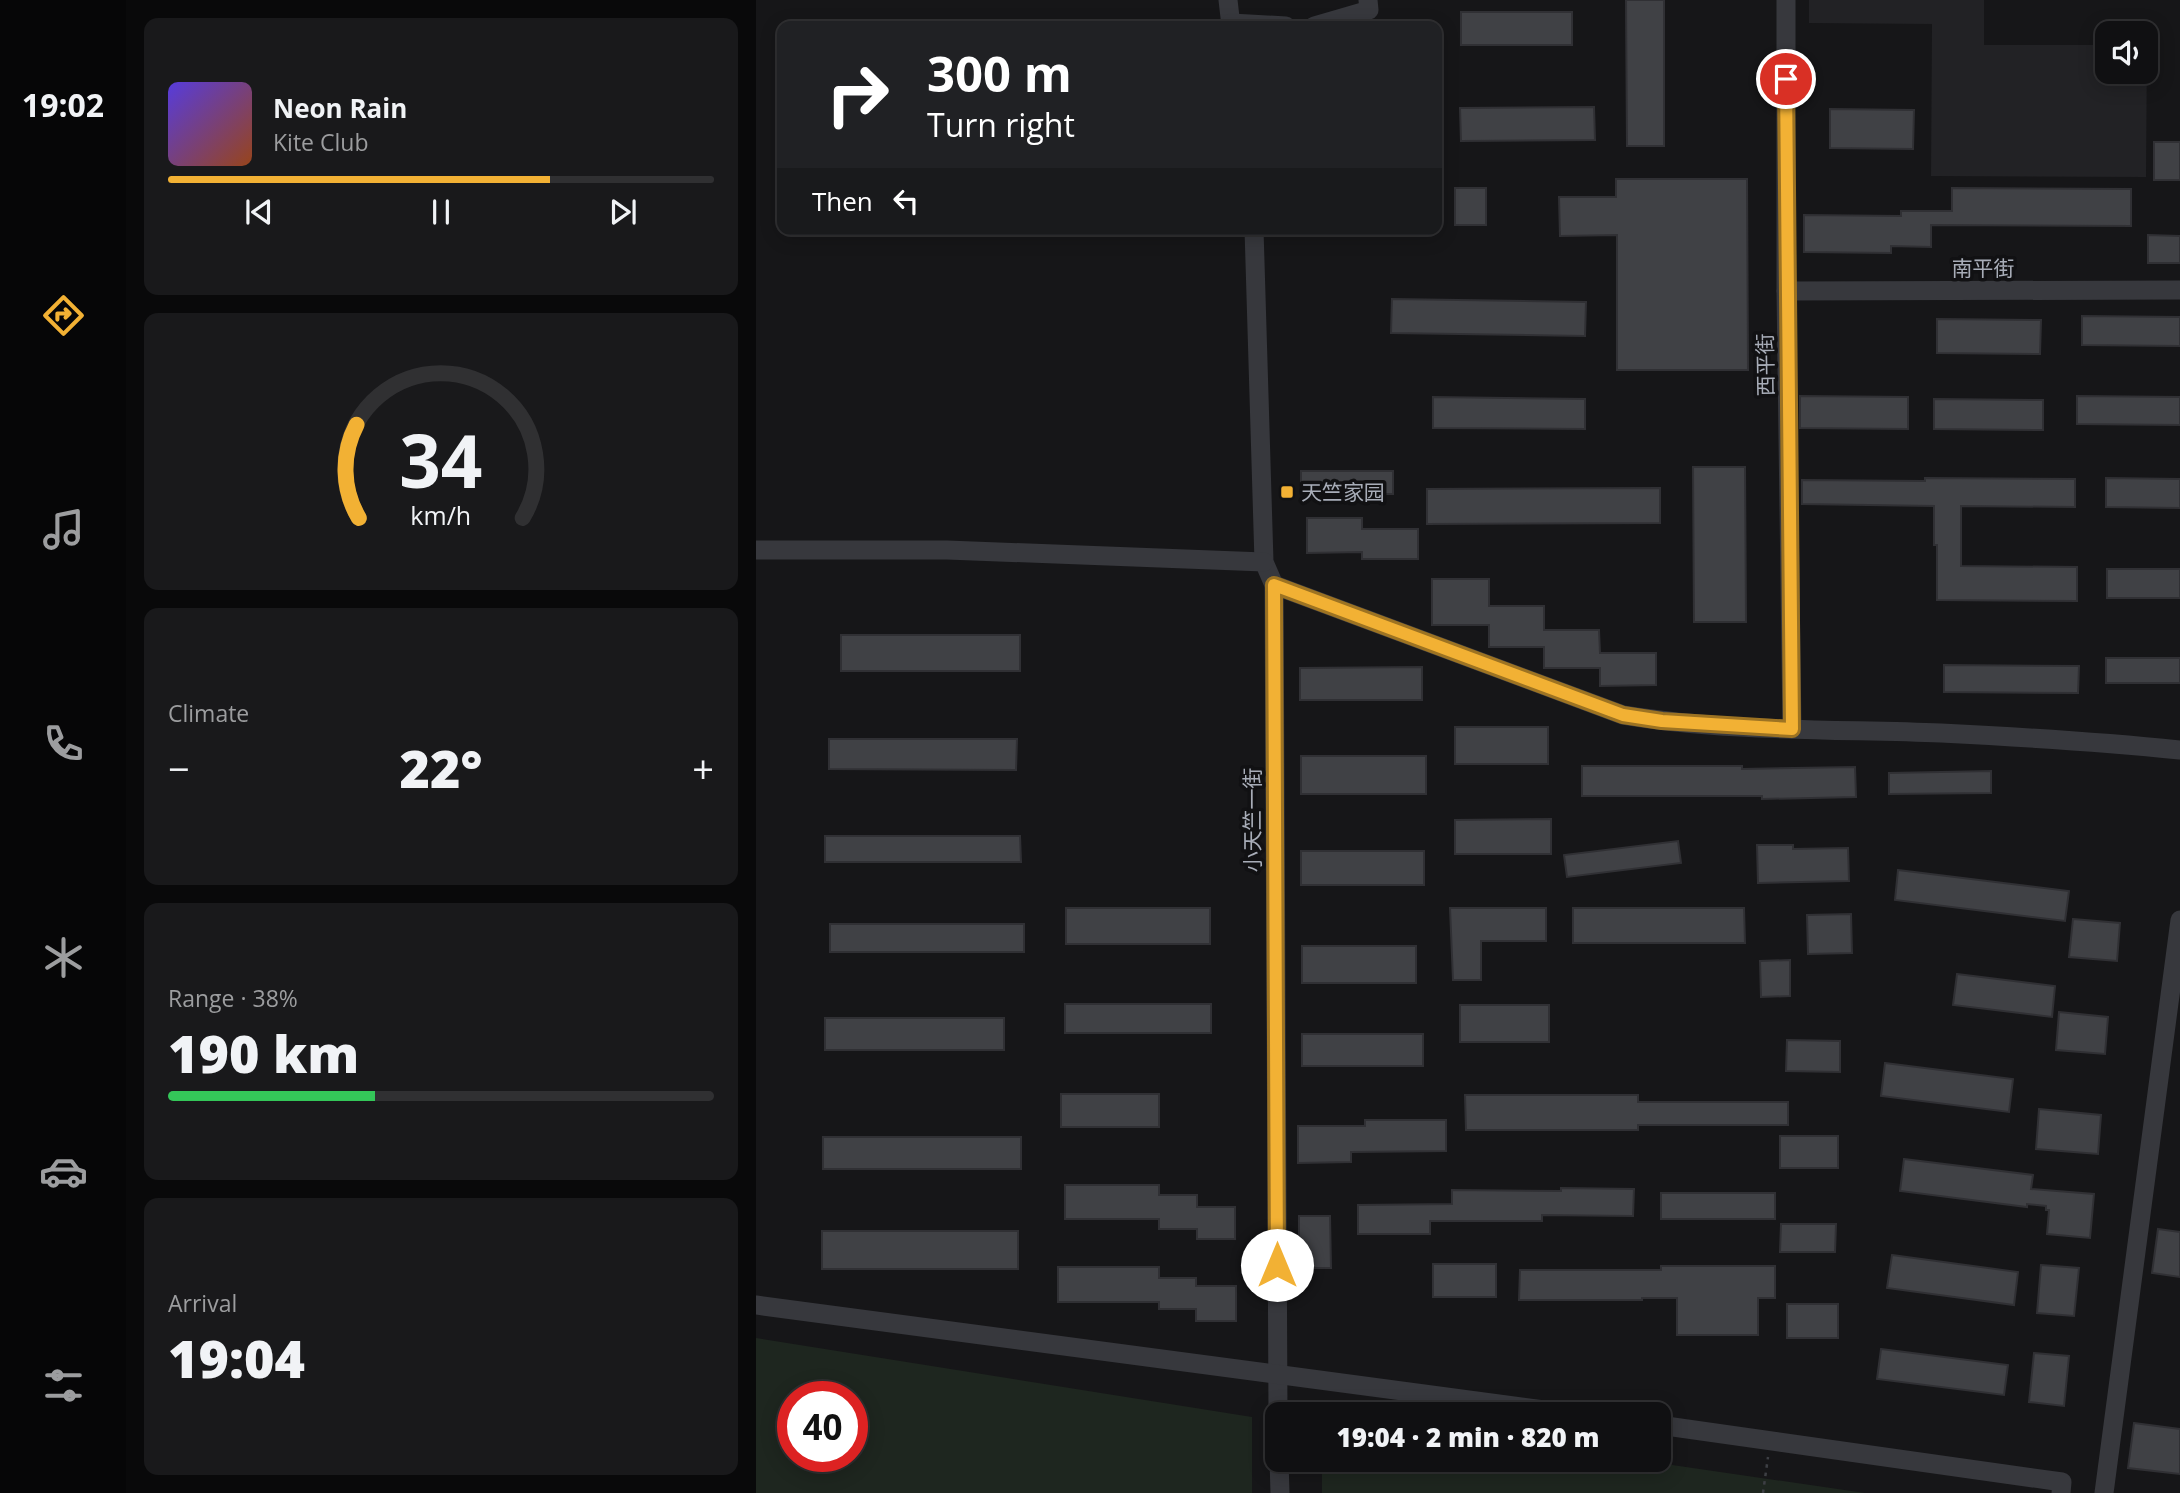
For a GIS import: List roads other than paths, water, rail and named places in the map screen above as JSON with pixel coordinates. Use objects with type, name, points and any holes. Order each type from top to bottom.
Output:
[{"type":"street","points":[[1228,0],[1231,21]]},
{"type":"street","points":[[1331,21],[1369,10],[1368,0]]},
{"type":"street","name":"西平街","points":[[1786,0],[1786,291],[1792,729]]},
{"type":"street","name":"小天竺一街","points":[[1254,235],[1264,562],[1274,585],[1278,1402]]},
{"type":"street","name":"南平街","points":[[1786,291],[2180,290]]},
{"type":"street","points":[[756,550],[947,550],[1264,562]]},
{"type":"street","points":[[1274,585],[1623,715],[1662,721],[1792,729],[1942,733],[2180,750]]},
{"type":"street","points":[[2104,1493],[2180,920]]},
{"type":"street","points":[[756,1305],[1486,1402]]},
{"type":"street","points":[[1671,1427],[2062,1482],[2061,1493]]},
{"type":"street","points":[[1279,1472],[1280,1493]]},
{"type":"place","name":"天竺家园","points":[[1287,492]]}]
